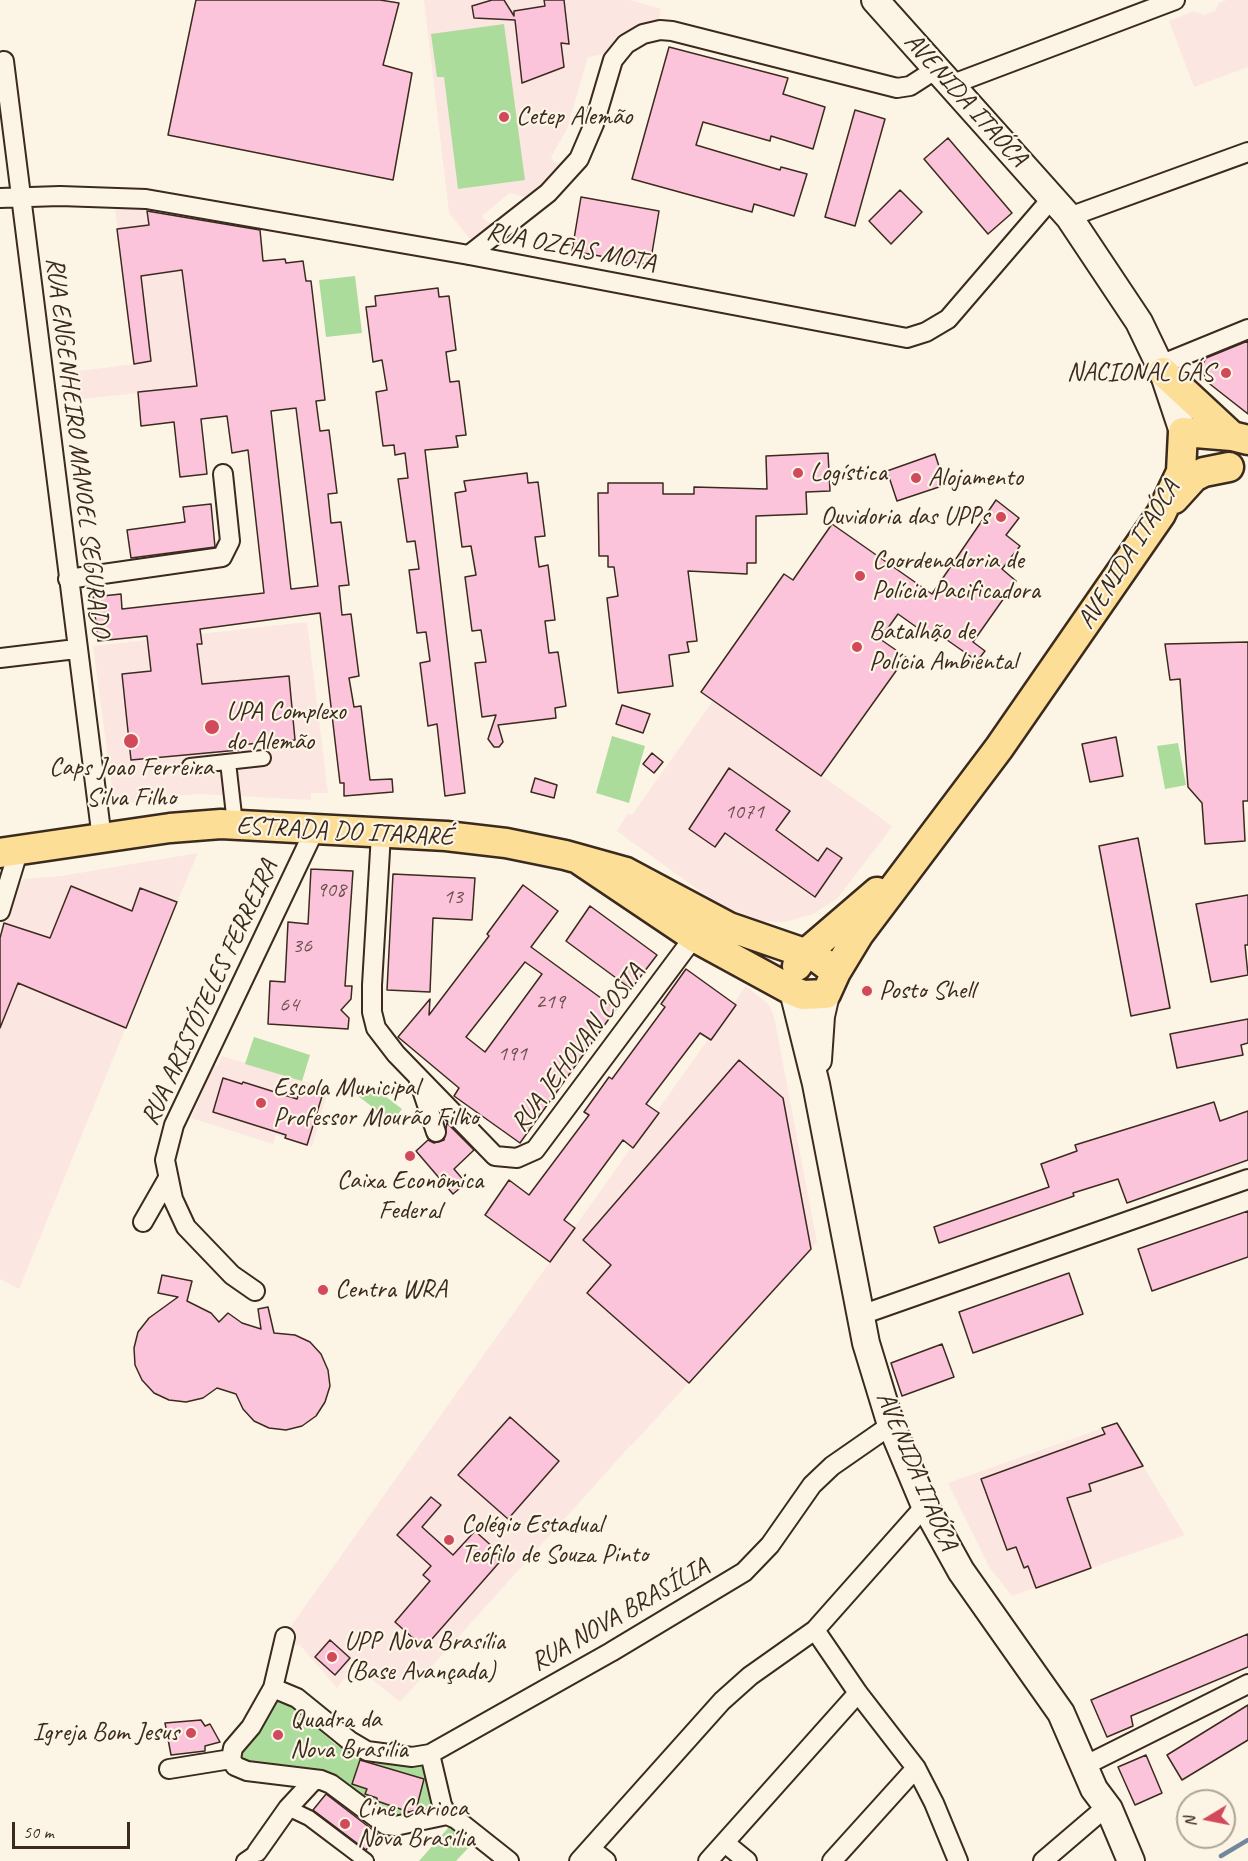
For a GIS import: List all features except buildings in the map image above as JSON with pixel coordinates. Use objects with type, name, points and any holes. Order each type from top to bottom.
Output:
[{"type":"main road","name":"AVENIDA ITAÓCA","points":[[816,1084],[821,1016],[831,983],[859,934],[999,748],[1161,514],[1181,472],[1183,442],[1162,369],[1139,322],[1069,217],[875,0]]},
{"type":"main road","points":[[1162,369],[1240,438]]},
{"type":"main road","points":[[1183,442],[1240,438]]},
{"type":"main road","points":[[1183,442],[1238,470]]},
{"type":"main road","points":[[1161,514],[1194,477],[1204,472],[1238,470]]},
{"type":"main road","name":"ESTRADA DO ITARARÉ","points":[[9,853],[170,828],[235,824],[446,836],[506,843],[565,855],[581,861],[609,865],[626,872],[729,927],[821,960],[831,983],[808,995],[793,992],[694,938],[581,861]]},
{"type":"main road","name":"AVENIDA ITAÓCA","points":[[906,870],[857,907],[806,953],[794,973],[793,992],[816,1084],[868,1350],[891,1425],[926,1506],[960,1571],[1051,1696],[1089,1777],[1109,1809],[1131,1861]]},
{"type":"main road","name":"AVENIDA ITAÓCA","points":[[1089,1777],[1098,1814],[1116,1861]]},
{"type":"street","points":[[469,255],[548,193],[579,159],[594,124],[613,60],[626,44],[644,34],[660,30],[672,31],[897,88],[945,76],[1175,0]]},
{"type":"street","name":"RUA ENGENHEIRO MANOEL SEGURADO","points":[[4,61],[76,649],[102,838]]},
{"type":"street","points":[[1069,217],[1248,152]]},
{"type":"street","name":"RUA OZEAS MOTA","points":[[0,198],[21,196],[146,199],[469,255],[907,338],[926,332],[948,319],[1052,198]]},
{"type":"street","points":[[1162,369],[1248,329]]},
{"type":"street","points":[[68,579],[222,557],[230,541],[223,474]]},
{"type":"street","points":[[0,658],[76,649]]},
{"type":"street","points":[[190,766],[263,758]]},
{"type":"street","points":[[228,762],[235,824]]},
{"type":"street","name":"RUA ARISTÓTELES FERREIRA","points":[[255,1291],[232,1275],[192,1236],[180,1217],[167,1180],[165,1160],[174,1125],[315,829]]},
{"type":"street","name":"RUA JEHOVAN COSTA","points":[[381,834],[372,1012],[381,1036],[495,1156],[517,1158],[536,1150],[694,938]]},
{"type":"street","points":[[0,910],[9,853]]},
{"type":"street","points":[[418,1077],[436,1132]]},
{"type":"street","points":[[861,1315],[1248,1179]]},
{"type":"street","points":[[143,1222],[167,1180]]},
{"type":"street","name":"RUA NOVA BRASÍLIA","points":[[273,1688],[297,1698],[350,1741],[367,1751],[412,1757],[430,1754],[611,1653],[744,1572],[770,1545],[812,1485],[832,1466],[891,1425]]},
{"type":"street","points":[[606,1861],[585,1855],[722,1701],[750,1676],[815,1630],[926,1506]]},
{"type":"street","points":[[815,1630],[858,1693],[915,1768],[934,1803],[957,1860]]},
{"type":"street","points":[[285,1637],[273,1688],[251,1727],[233,1749],[231,1759],[235,1766],[246,1771],[331,1784],[386,1825],[395,1826],[447,1815],[456,1818],[509,1861]]},
{"type":"street","points":[[1089,1777],[1248,1684]]},
{"type":"street","points":[[708,1861],[858,1693]]},
{"type":"street","points":[[430,1754],[441,1805],[447,1815]]},
{"type":"street","points":[[169,1769],[231,1759]]},
{"type":"street","points":[[832,1861],[915,1768]]},
{"type":"street","points":[[250,1857],[288,1808],[314,1780]]},
{"type":"street","points":[[288,1808],[309,1818],[366,1861]]},
{"type":"street","points":[[1043,1861],[1098,1814]]},
{"type":"street","points":[[725,1843],[747,1861]]},
{"type":"shaded area","name":"Cetep Alemão","points":[[424,0],[630,0],[661,9],[659,19],[629,29],[607,53],[588,57],[567,129],[551,157],[554,162],[564,163],[528,198],[510,193],[483,215],[483,219],[492,224],[475,240],[469,238],[449,213]]},
{"type":"shaded area","points":[[1227,0],[1248,0],[1248,67],[1194,87],[1169,21],[1194,11],[1203,15],[1215,11],[1219,3]]},
{"type":"shaded area","points":[[115,208],[147,208],[259,227],[282,409],[141,426],[138,393],[63,401],[63,373],[134,364]]},
{"type":"shaded area","name":"UPA Complexo do Alemão","points":[[307,622],[328,793],[311,793],[311,800],[202,794],[171,796],[123,804],[117,802],[113,796],[93,646]]},
{"type":"shaded area","points":[[714,699],[873,812],[896,830],[892,827],[837,899],[813,914],[785,922],[761,921],[728,908],[708,897],[617,831],[628,813],[632,815]]},
{"type":"shaded area","points":[[198,853],[19,1289],[0,1279],[0,938],[14,889],[24,879],[61,876]]},
{"type":"shaded area","points":[[746,986],[769,1005],[774,1016],[817,1242],[631,1446],[626,1442],[630,1446],[400,1702],[354,1665],[337,1688],[299,1644],[296,1646],[286,1633]]},
{"type":"shaded area","name":"Escola Municipal Professor Mourão Filho","points":[[254,1037],[310,1055],[302,1081],[329,1087],[312,1147],[276,1135],[273,1144],[191,1118],[214,1065],[218,1066],[222,1056],[245,1063]]},
{"type":"shaded area","points":[[1117,1423],[1185,1535],[1012,1596],[989,1567],[948,1483]]},
{"type":"green space","points":[[504,24],[525,180],[458,189],[444,77],[437,77],[431,34]]},
{"type":"green space","points":[[355,276],[362,333],[326,337],[319,280]]},
{"type":"green space","points":[[612,736],[645,746],[629,803],[596,793]]},
{"type":"green space","points":[[1178,743],[1186,785],[1165,789],[1157,746]]},
{"type":"green space","points":[[254,1037],[310,1055],[302,1081],[245,1064]]},
{"type":"green space","points":[[368,1083],[402,1109],[392,1122],[358,1096]]},
{"type":"green space","points":[[274,1699],[285,1699],[335,1744],[352,1754],[426,1763],[435,1809],[392,1821],[335,1780],[238,1761]]},
{"type":"green space","points":[[456,1819],[471,1845],[456,1861],[419,1861]]},
{"type":"waterway","points":[[1221,1856],[1248,1840]]},
{"type":"place","name":"Cetep Alemão","points":[[504,117]]},
{"type":"place","name":"NACIONAL GÁS","points":[[1226,373]]},
{"type":"place","name":"Logística","points":[[798,473]]},
{"type":"place","name":"Alojamento","points":[[916,478]]},
{"type":"place","name":"Ouvidoria das UPPs","points":[[1001,517]]},
{"type":"place","name":"Coordenadoria de Polícia Pacificadora","points":[[860,576]]},
{"type":"place","name":"Batalhão de Polícia Ambiental","points":[[857,647]]},
{"type":"place","name":"UPA Complexo do Alemão","points":[[212,727]]},
{"type":"place","name":"Caps Joao Ferreira Silva Filho","points":[[131,741]]},
{"type":"place","name":"Posto Shell","points":[[867,991]]},
{"type":"place","name":"Escola Municipal Professor Mourão Filho","points":[[261,1103]]},
{"type":"place","name":"Caixa Econômica Federal","points":[[410,1156]]},
{"type":"place","name":"Centra WRA","points":[[323,1290]]},
{"type":"place","name":"Colégio Estadual Teófilo de Souza Pinto","points":[[449,1540]]},
{"type":"place","name":"UPP Nova Brasília (Base Avançada)","points":[[332,1657]]},
{"type":"place","name":"Igreja Bom Jesus","points":[[191,1733]]},
{"type":"place","name":"Quadra da Nova Brasília","points":[[278,1735]]},
{"type":"place","name":"Cine Carioca Nova Brasília","points":[[345,1824]]}]
